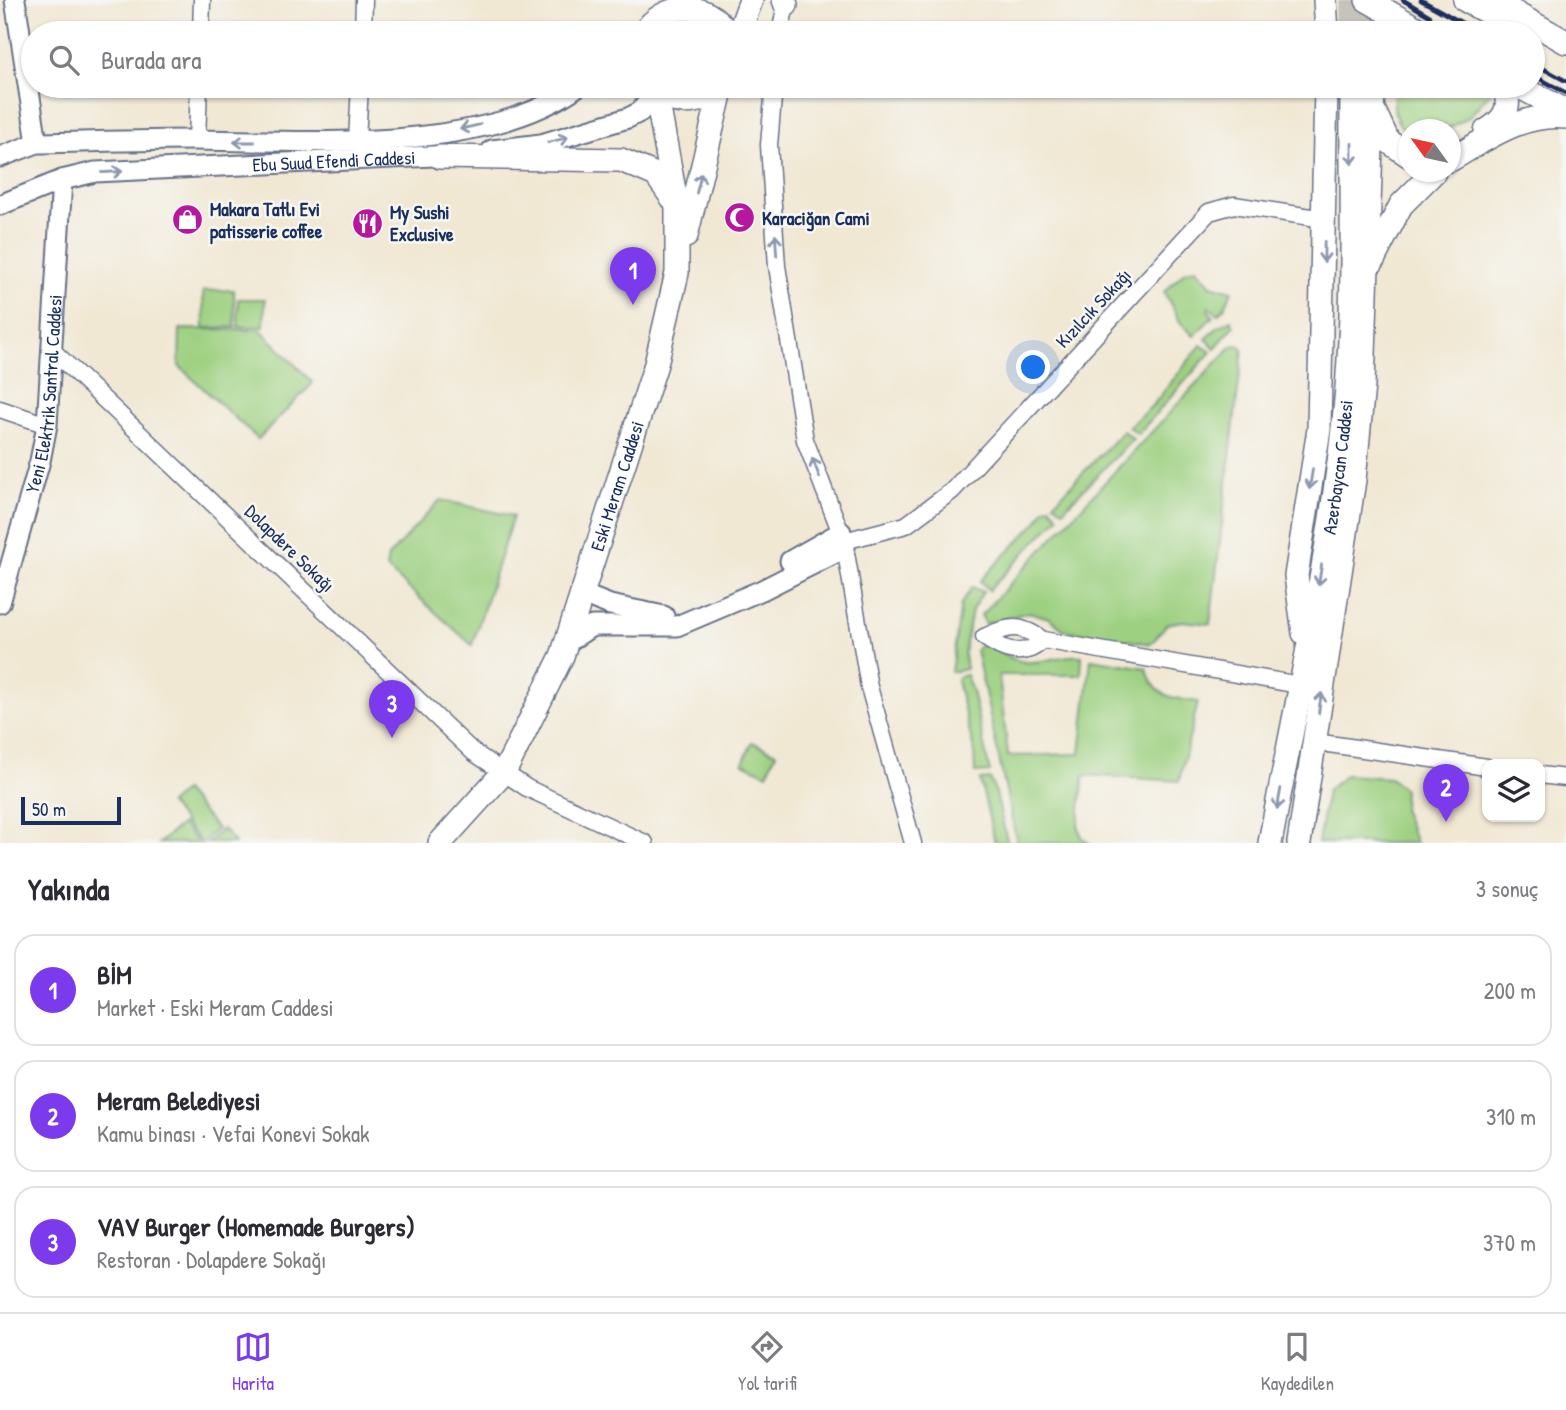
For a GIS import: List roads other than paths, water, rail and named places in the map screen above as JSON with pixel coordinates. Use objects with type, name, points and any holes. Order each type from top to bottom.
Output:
[{"type":"main road","points":[[743,21],[751,0]]},
{"type":"main road","points":[[1325,0],[1326,21]]},
{"type":"main road","points":[[1367,0],[1404,21]]},
{"type":"main road","points":[[1465,0],[1503,21]]},
{"type":"main road","points":[[1492,0],[1529,21]]},
{"type":"main road","points":[[654,21],[674,10],[693,9],[710,15],[715,21]]},
{"type":"main road","points":[[1545,30],[1566,42]]},
{"type":"main road","points":[[1545,44],[1566,55]]},
{"type":"main road","name":"Eski Meram Caddesi","points":[[440,843],[505,771],[566,643],[656,364],[677,273],[677,207],[655,98]]},
{"type":"main road","points":[[668,98],[691,102],[703,98]]},
{"type":"main road","points":[[677,273],[718,98]]},
{"type":"main road","points":[[1307,657],[1296,576],[1319,429],[1326,98]]},
{"type":"main road","name":"Azerbaycan Caddesi","points":[[1270,843],[1307,657],[1344,422],[1349,369],[1352,98]]},
{"type":"main road","name":"Azerbaycan Caddesi","points":[[1298,843],[1354,480],[1363,384],[1373,98]]},
{"type":"main road","points":[[1374,98],[1382,134],[1398,148]]},
{"type":"main road","points":[[1461,144],[1504,118],[1508,98]]},
{"type":"main road","points":[[1541,98],[1566,111]]},
{"type":"main road","points":[[1461,155],[1522,121],[1548,116],[1566,117]]},
{"type":"main road","points":[[440,156],[621,160],[656,175],[677,207]]},
{"type":"main road","points":[[1367,278],[1394,215],[1422,182]]},
{"type":"street","points":[[201,21],[202,0]]},
{"type":"street","points":[[363,21],[364,0]]},
{"type":"street","points":[[10,2],[21,59]]},
{"type":"street","points":[[782,21],[785,2]]},
{"type":"street","points":[[28,98],[37,143]]},
{"type":"street","points":[[197,140],[199,98]]},
{"type":"street","points":[[357,140],[359,98]]},
{"type":"street","name":"Ebu Suud Efendi Caddesi","points":[[0,157],[37,143],[420,138],[529,113],[549,106],[561,98]]},
{"type":"street","name":"Ebu Suud Efendi Caddesi","points":[[0,205],[62,180],[95,172],[440,156],[541,144],[573,136],[640,112],[648,98]]},
{"type":"street","points":[[773,98],[769,145],[777,266],[806,440],[843,540],[869,687],[913,843]]},
{"type":"street","name":"Yeni Elektrik Santral Caddesi","points":[[0,603],[7,554],[47,425],[62,180]]},
{"type":"street","name":"Kızılcık Sokağı","points":[[843,540],[906,525],[952,491],[1209,212],[1234,205],[1324,219]]},
{"type":"street","name":"Dolapdere Sokağı","points":[[51,349],[473,752],[527,788],[645,843]]},
{"type":"street","points":[[0,409],[47,425]]},
{"type":"street","points":[[582,594],[658,617],[681,615],[805,554],[843,540]]},
{"type":"street","points":[[566,643],[592,626],[677,626],[762,590],[843,540]]},
{"type":"street","points":[[1042,640],[1300,685]]},
{"type":"street","points":[[1315,742],[1482,766]]},
{"type":"street","points":[[1545,776],[1566,778]]},
{"type":"tunnel","points":[[1352,0],[1352,21]]},
{"type":"tunnel","points":[[1370,0],[1371,21]]},
{"type":"railway","points":[[1403,0],[1430,16]]},
{"type":"railway","points":[[1421,0],[1459,21]]},
{"type":"railway","points":[[1545,70],[1566,81]]},
{"type":"railway","points":[[1545,82],[1566,93]]},
{"type":"place","name":"Karaciğan Cami","points":[[739,218]]},
{"type":"place","name":"Makara Tatlı Evi patisserie coffee","points":[[187,220]]},
{"type":"place","name":"My Sushi Exclusive","points":[[367,223]]},
{"type":"place","name":"BİM","points":[[633,305]]},
{"type":"place","name":"VAV Burger (Homemade Burgers)","points":[[392,738]]},
{"type":"place","name":"Meram Belediyesi","points":[[1446,822]]}]
